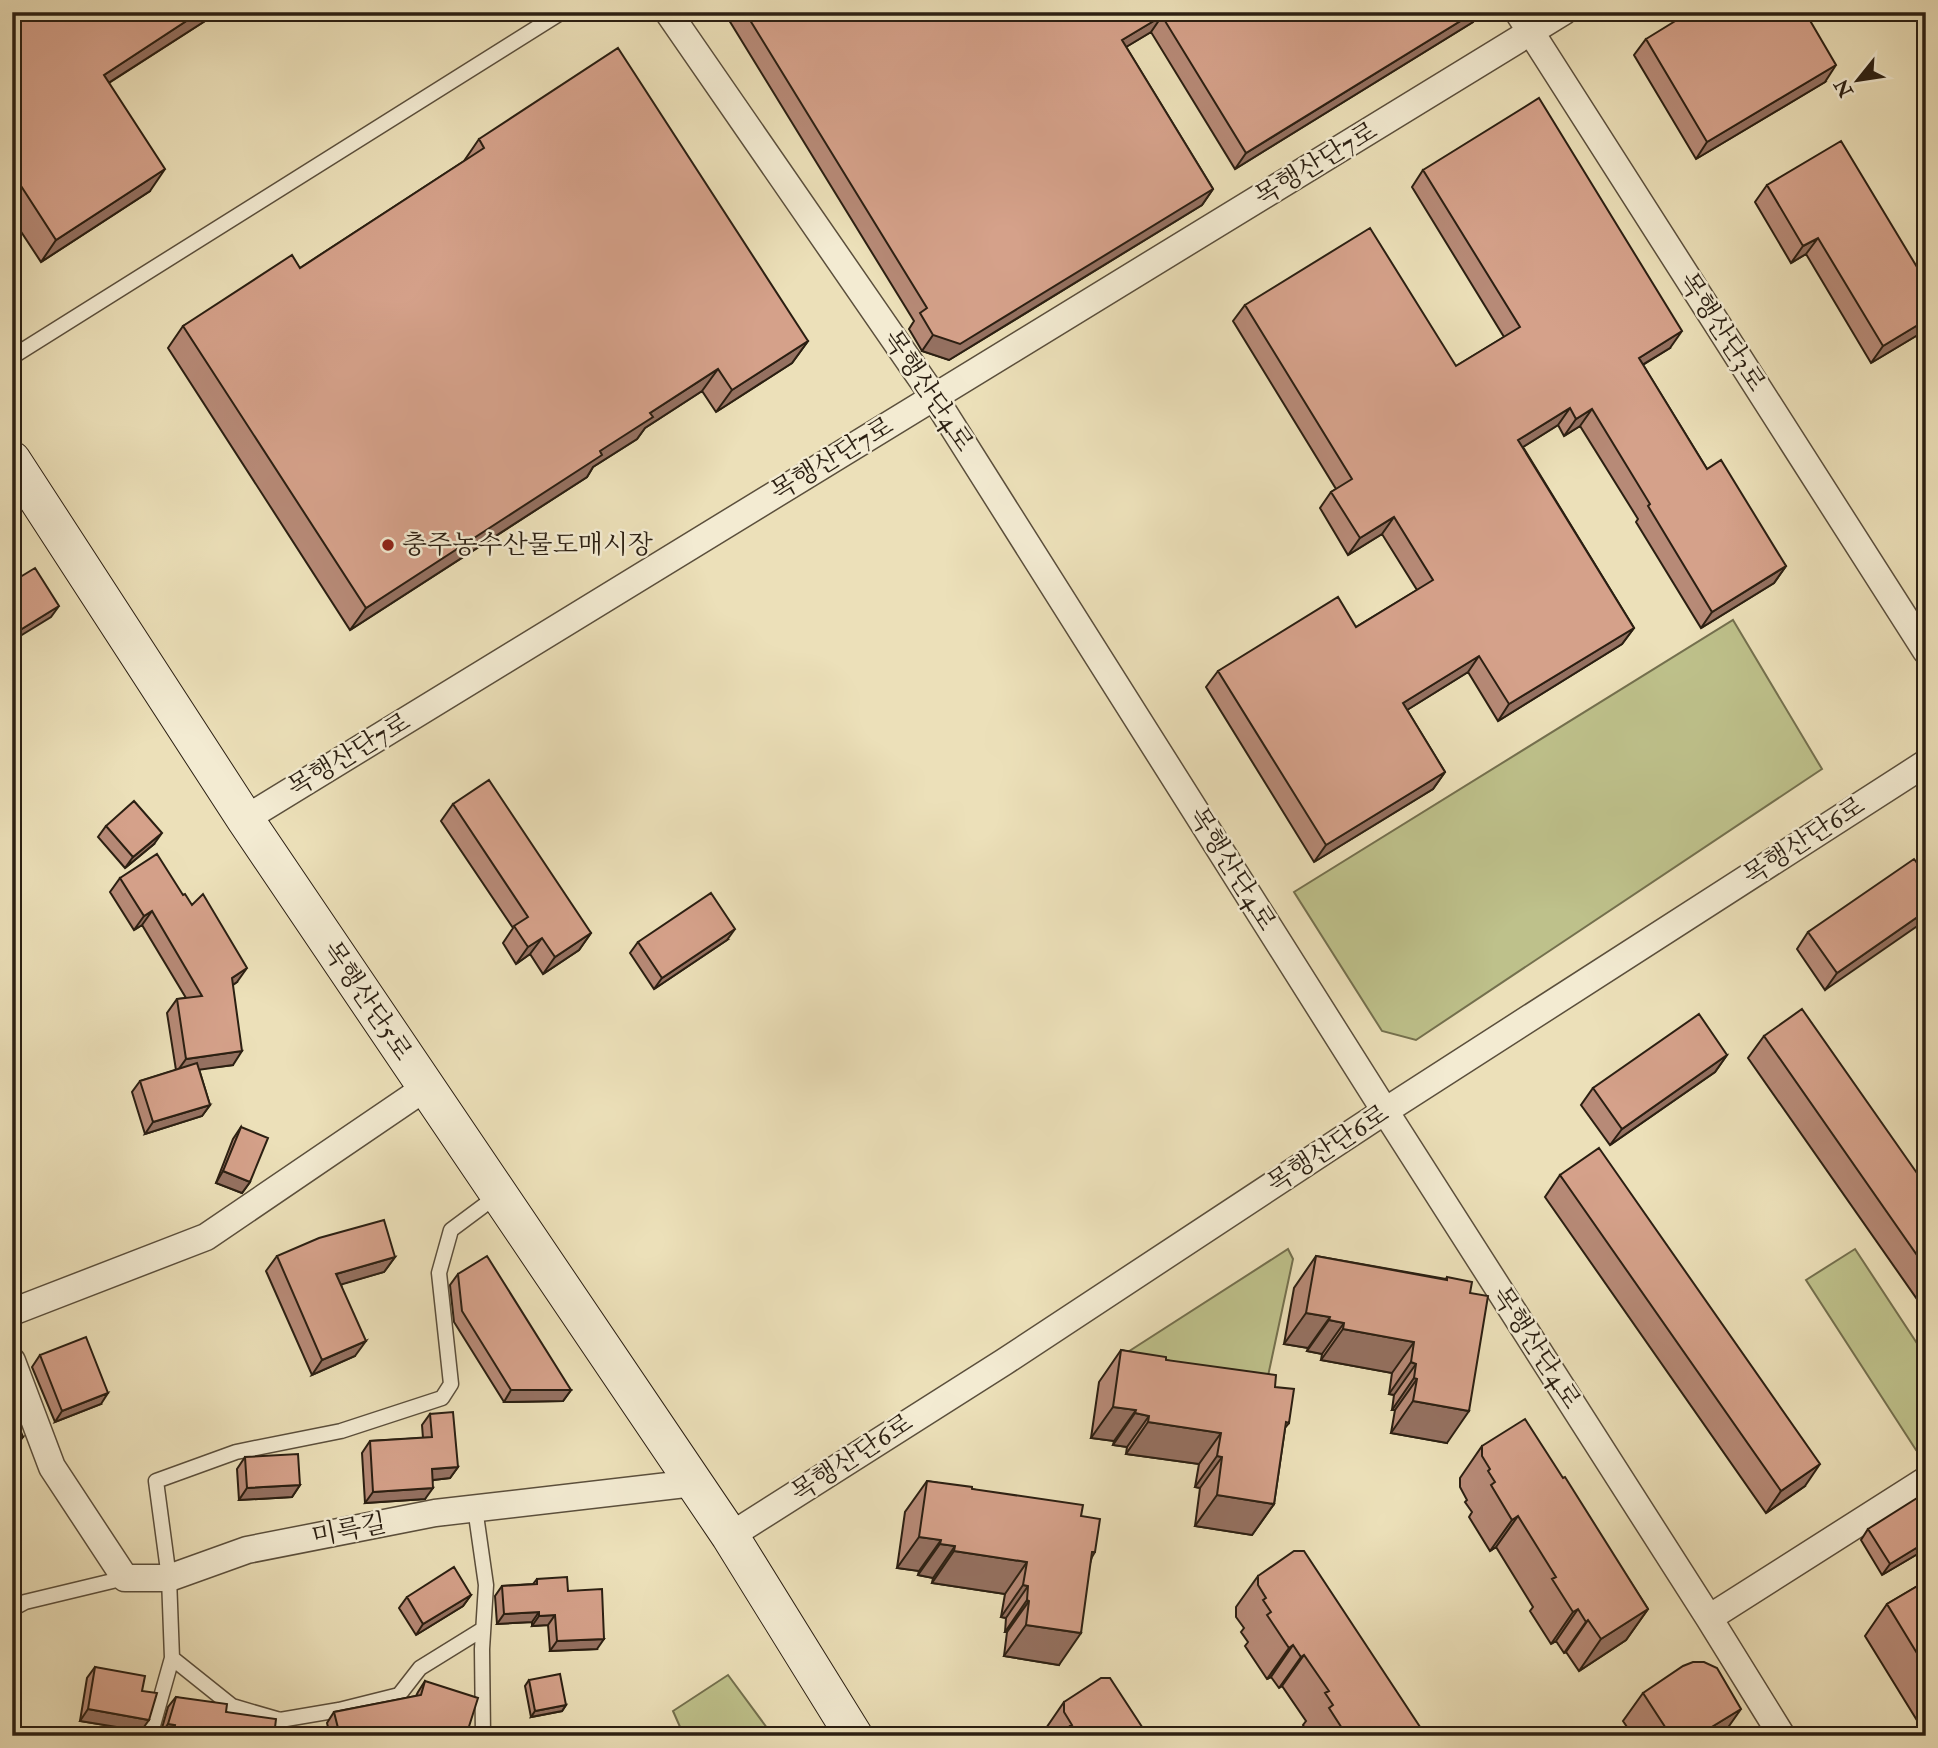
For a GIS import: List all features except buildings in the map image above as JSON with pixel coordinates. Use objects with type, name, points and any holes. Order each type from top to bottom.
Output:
[{"type":"street","name":"목행산단4로","points":[[668,12],[934,397],[1782,1736]]},
{"type":"street","name":"목행산단7로","points":[[245,819],[934,397],[1525,23],[1563,12]]},
{"type":"street","name":"목행산단3로","points":[[1525,23],[1926,651]]},
{"type":"street","name":"목행산단5로","points":[[12,460],[245,819],[730,1536],[854,1736]]},
{"type":"street","name":"목행산단6로","points":[[730,1536],[1004,1362],[1385,1111],[1926,763]]},
{"type":"street","points":[[12,1312],[206,1237],[425,1088]]},
{"type":"street","points":[[12,1360],[52,1466],[125,1578]]},
{"type":"street","points":[[1709,1618],[1926,1480]]},
{"type":"street","name":"미륵길","points":[[125,1578],[169,1578],[247,1550],[435,1513],[694,1483]]},
{"type":"lane","points":[[12,357],[562,12]]},
{"type":"lane","points":[[150,1736],[172,1658],[169,1578],[156,1481],[236,1452],[341,1431],[442,1398],[451,1384],[439,1273],[452,1230],[498,1195]]},
{"type":"lane","points":[[475,1508],[486,1585],[482,1629],[483,1736]]},
{"type":"lane","points":[[12,1609],[25,1602],[125,1578]]},
{"type":"lane","points":[[172,1658],[232,1706],[280,1720],[339,1710],[399,1695],[420,1668],[482,1629]]},
{"type":"green space","points":[[1733,620],[1822,769],[1416,1040],[1382,1031],[1294,892]]},
{"type":"green space","points":[[1288,1249],[1293,1259],[1265,1390],[1120,1357]]},
{"type":"green space","points":[[1855,1249],[1926,1357],[1926,1444],[1916,1450],[1806,1280]]},
{"type":"green space","points":[[728,1675],[773,1736],[684,1736],[673,1711]]},
{"type":"place","name":"충주농수산물도매시장","points":[[388,545]]}]
